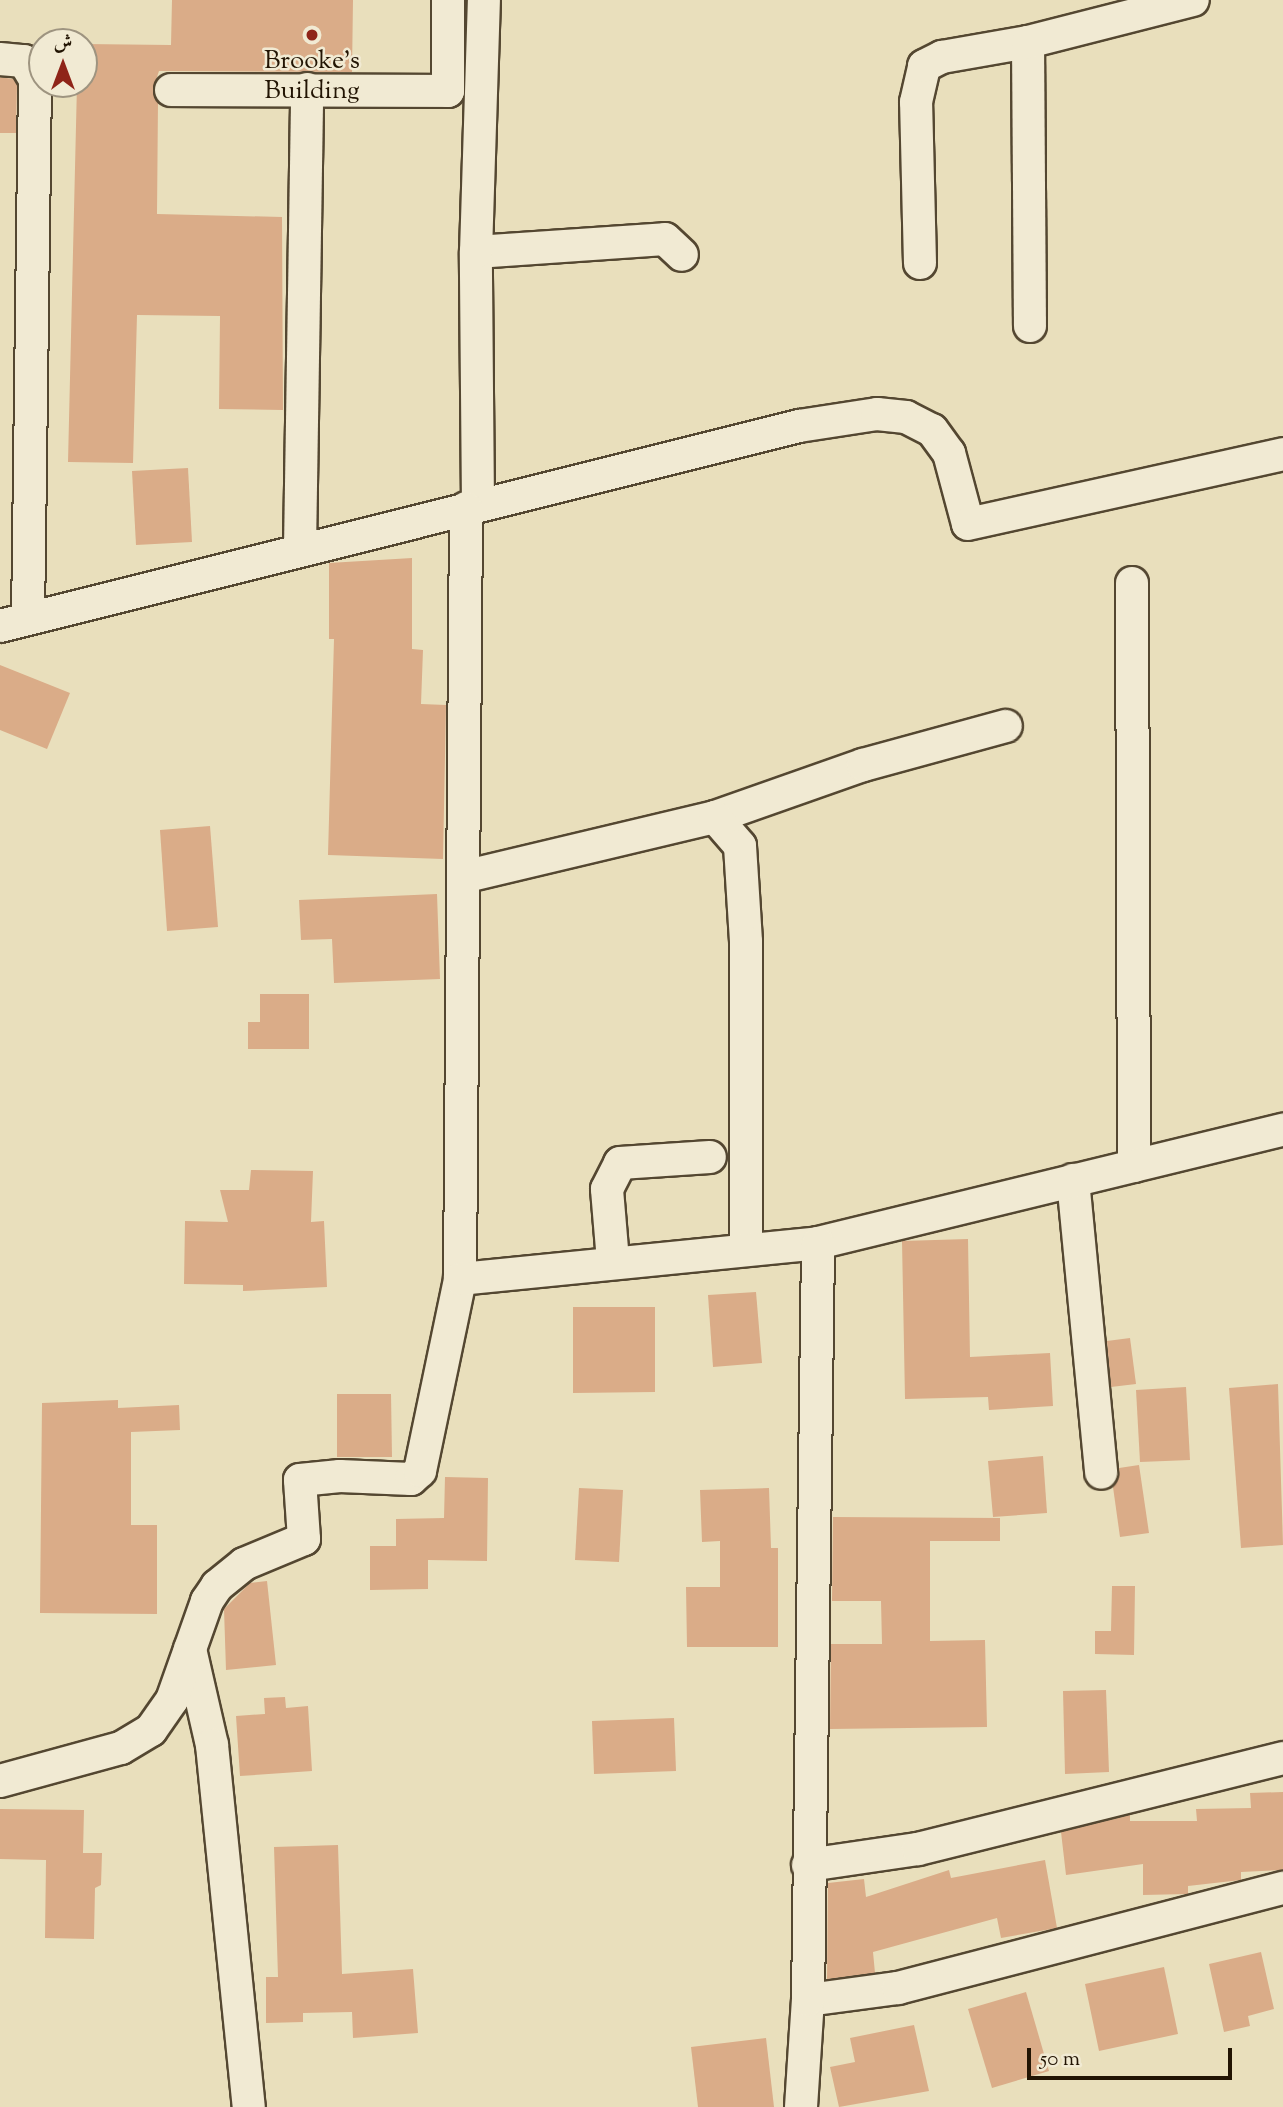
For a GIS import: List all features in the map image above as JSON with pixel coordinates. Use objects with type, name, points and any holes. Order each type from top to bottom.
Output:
[{"type":"street","points":[[171,90],[448,91],[448,0]]},
{"type":"street","points":[[0,1781],[121,1748],[150,1730],[172,1700],[207,1601],[223,1579],[244,1564],[304,1539],[300,1480],[340,1476],[411,1479],[420,1471],[460,1279],[463,877],[484,0]]},
{"type":"street","points":[[920,263],[916,102],[924,66],[942,57],[1028,42],[1192,0]]},
{"type":"street","points":[[1028,42],[1030,326]]},
{"type":"street","points":[[0,59],[24,61],[35,79],[14,622],[800,426],[877,414],[906,417],[932,430],[949,453],[968,524],[1283,454]]},
{"type":"street","points":[[300,549],[307,89]]},
{"type":"street","points":[[476,252],[665,239],[682,255]]},
{"type":"street","points":[[1132,583],[1135,1166]]},
{"type":"street","points":[[463,877],[715,817],[863,765],[1006,726]]},
{"type":"street","points":[[715,817],[740,846],[744,897],[746,1249]]},
{"type":"street","points":[[460,1279],[818,1242],[1283,1130]]},
{"type":"street","points":[[614,1261],[607,1189],[620,1163],[710,1157]]},
{"type":"street","points":[[1073,1180],[1101,1473]]},
{"type":"street","points":[[801,2107],[808,2000],[818,1242]]},
{"type":"street","points":[[190,1649],[212,1745],[249,2107]]},
{"type":"street","points":[[808,1865],[918,1849],[1283,1758]]},
{"type":"street","points":[[808,2000],[898,1988],[1283,1888]]},
{"type":"building","points":[[172,0],[353,0],[352,72],[159,71],[153,89],[158,102],[157,214],[282,217],[283,410],[219,409],[220,316],[137,315],[133,463],[68,462],[77,98],[98,98],[98,44],[171,45]]},
{"type":"building","points":[[0,77],[13,79],[17,84],[16,133],[0,133]]},
{"type":"building","points":[[188,468],[192,542],[136,545],[132,471]]},
{"type":"building","points":[[412,558],[412,649],[423,650],[421,704],[446,705],[443,859],[328,855],[334,639],[329,639],[329,563]]},
{"type":"building","points":[[0,665],[70,693],[47,749],[0,730]]},
{"type":"building","points":[[210,826],[218,927],[167,931],[160,830]]},
{"type":"building","points":[[437,894],[440,979],[334,983],[332,939],[301,940],[299,900]]},
{"type":"building","points":[[260,994],[309,994],[309,1049],[248,1049],[248,1022],[260,1022]]},
{"type":"building","points":[[251,1170],[313,1171],[311,1222],[324,1221],[327,1287],[243,1291],[243,1285],[184,1284],[185,1221],[228,1222],[220,1190],[249,1190]]},
{"type":"building","points":[[968,1239],[970,1357],[1050,1353],[1053,1406],[989,1410],[988,1397],[905,1399],[902,1241]]},
{"type":"building","points":[[756,1292],[762,1363],[713,1367],[708,1295]]},
{"type":"building","points":[[573,1307],[655,1307],[655,1392],[573,1393]]},
{"type":"building","points":[[1130,1338],[1136,1384],[1111,1387],[1107,1341]]},
{"type":"building","points":[[1278,1384],[1283,1545],[1241,1548],[1229,1388]]},
{"type":"building","points":[[1186,1387],[1190,1460],[1140,1462],[1136,1390]]},
{"type":"building","points":[[337,1394],[391,1394],[392,1457],[337,1457]]},
{"type":"building","points":[[118,1400],[118,1408],[179,1405],[180,1430],[131,1432],[131,1525],[157,1525],[157,1614],[40,1613],[42,1403]]},
{"type":"building","points":[[1043,1456],[1047,1513],[993,1517],[988,1461]]},
{"type":"building","points":[[1139,1465],[1149,1533],[1120,1537],[1113,1487],[1119,1468]]},
{"type":"building","points":[[445,1477],[488,1478],[487,1561],[428,1560],[428,1589],[370,1590],[370,1546],[396,1546],[396,1519],[444,1518]]},
{"type":"building","points":[[579,1488],[623,1490],[619,1562],[575,1560]]},
{"type":"building","points":[[769,1488],[771,1548],[778,1548],[778,1647],[687,1647],[686,1587],[720,1587],[720,1541],[702,1542],[700,1490]]},
{"type":"building","points":[[833,1517],[1000,1518],[1000,1541],[930,1541],[930,1641],[985,1640],[987,1727],[830,1729],[831,1644],[882,1644],[881,1601],[832,1601]]},
{"type":"building","points":[[267,1581],[276,1665],[226,1670],[224,1609],[250,1583]]},
{"type":"building","points":[[1112,1586],[1135,1586],[1134,1655],[1095,1654],[1095,1631],[1111,1631]]},
{"type":"building","points":[[1106,1690],[1109,1772],[1065,1774],[1063,1691]]},
{"type":"building","points":[[285,1697],[286,1708],[308,1706],[312,1771],[240,1776],[236,1716],[265,1714],[264,1698]]},
{"type":"building","points":[[674,1718],[676,1771],[594,1774],[592,1721]]},
{"type":"building","points":[[1283,1792],[1283,1870],[1241,1872],[1241,1880],[1188,1886],[1188,1894],[1143,1895],[1143,1864],[1066,1875],[1061,1832],[1130,1815],[1130,1821],[1197,1821],[1196,1809],[1251,1808],[1250,1793]]},
{"type":"building","points":[[0,1809],[84,1810],[83,1853],[102,1853],[101,1885],[95,1888],[94,1939],[45,1938],[46,1860],[0,1859]]},
{"type":"building","points":[[338,1845],[342,1974],[413,1969],[418,2033],[353,2038],[352,2012],[303,2013],[303,2022],[266,2023],[266,1977],[278,1977],[274,1847]]},
{"type":"building","points":[[1045,1860],[1057,1928],[1001,1938],[997,1918],[873,1952],[875,1973],[827,1979],[828,1883],[864,1879],[866,1897],[949,1870],[951,1878]]},
{"type":"building","points":[[1261,1952],[1274,2009],[1248,2016],[1250,2026],[1224,2032],[1209,1964]]},
{"type":"building","points":[[1164,1967],[1178,2034],[1099,2051],[1085,1984]]},
{"type":"building","points":[[1026,1992],[1049,2071],[992,2088],[968,2009]]},
{"type":"building","points":[[914,2025],[929,2091],[839,2107],[830,2067],[855,2062],[850,2038]]},
{"type":"building","points":[[766,2038],[774,2107],[698,2107],[691,2047]]},
{"type":"place","name":"Brooke's Building","points":[[312,35]]}]
